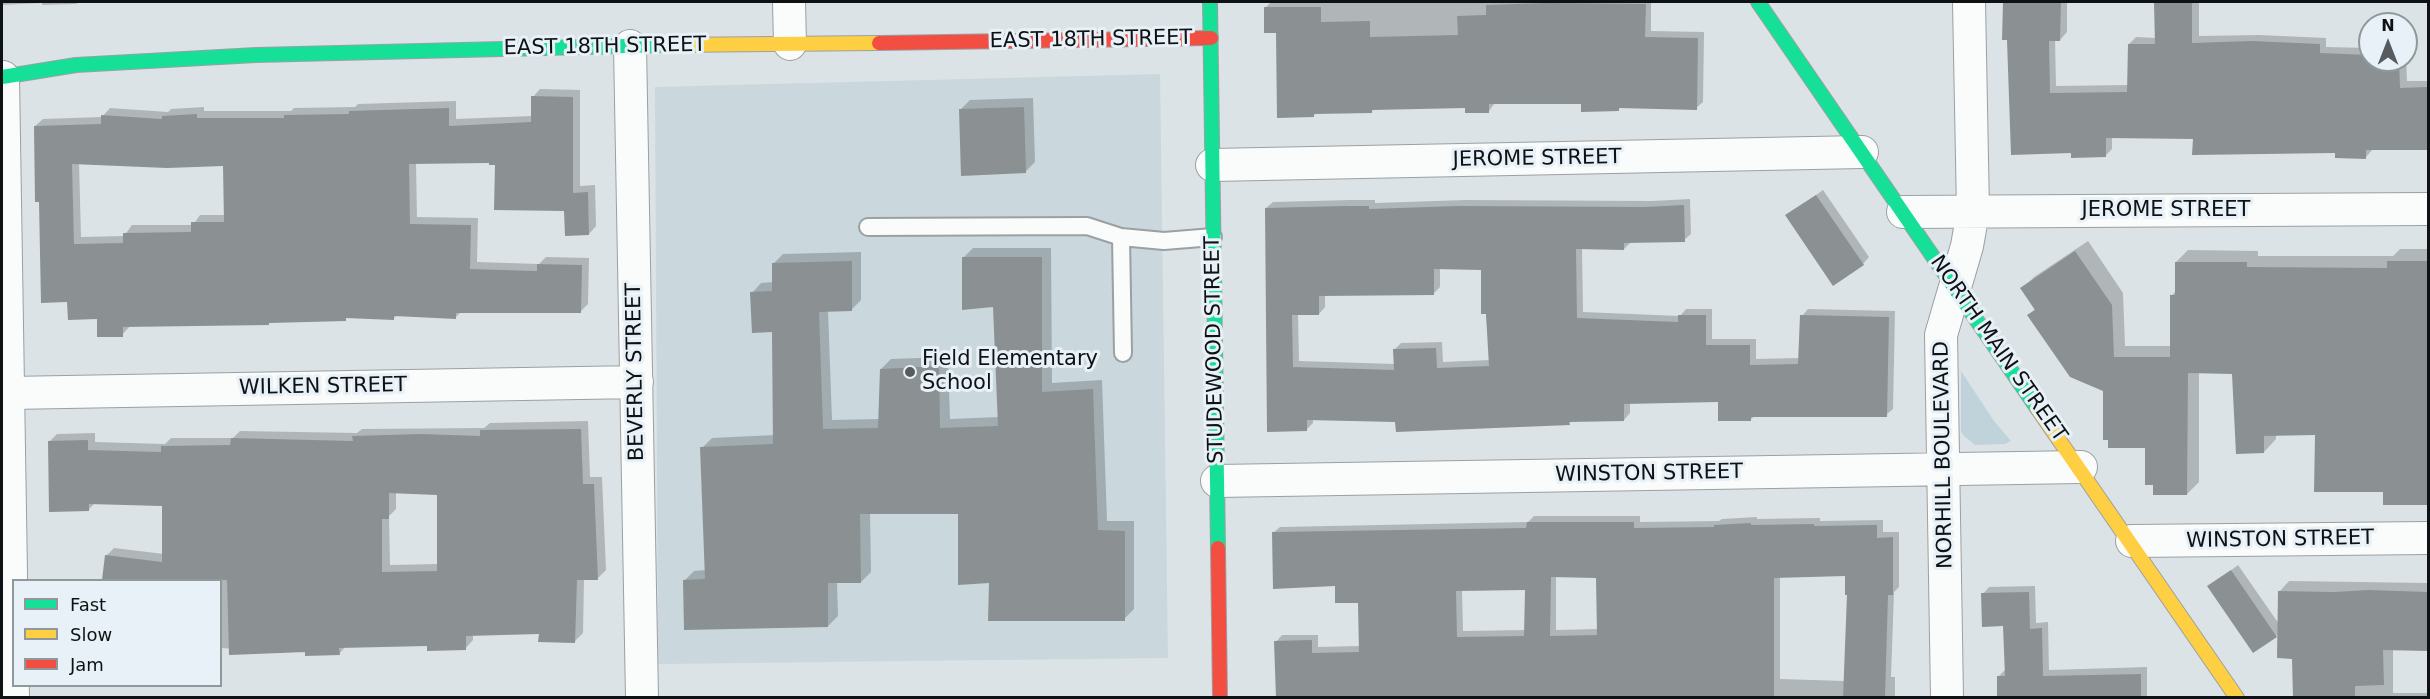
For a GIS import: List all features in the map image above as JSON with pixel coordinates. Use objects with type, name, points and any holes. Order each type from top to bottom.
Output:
[{"type":"main road","name":"STUDEWOOD STREET","points":[[1210,2],[1220,698]]},
{"type":"main road","name":"NORTH MAIN STREET","points":[[1758,2],[2132,541],[2237,698]]},
{"type":"main road","name":"EAST 18TH STREET","points":[[2,77],[76,65],[256,55],[630,46],[1211,38]]},
{"type":"street","points":[[789,2],[790,44]]},
{"type":"street","name":"NORHILL BOULEVARD","points":[[1947,698],[1941,335],[1967,246],[1973,212],[1969,2]]},
{"type":"street","name":"BEVERLY STREET","points":[[630,46],[642,698]]},
{"type":"street","points":[[2,77],[9,393],[6,552],[12,677]]},
{"type":"street","name":"JEROME STREET","points":[[1212,165],[1862,152]]},
{"type":"street","name":"JEROME STREET","points":[[1903,212],[2428,209]]},
{"type":"street","name":"WILKEN STREET","points":[[9,393],[636,382]]},
{"type":"street","name":"WINSTON STREET","points":[[1217,481],[2080,467]]},
{"type":"street","name":"WINSTON STREET","points":[[2132,541],[2428,538]]},
{"type":"lane","points":[[868,227],[1087,226],[1121,237],[1164,241],[1214,237]]},
{"type":"lane","points":[[1121,237],[1123,353]]},
{"type":"shaded area","name":"Field Elementary School","points":[[1160,74],[1168,658],[658,664],[655,87]]},
{"type":"shaded area","points":[[1961,371],[1994,421],[2011,441],[2005,444],[1975,445],[1961,432]]},
{"type":"building","points":[[2003,2],[2061,2],[2060,41],[2049,41],[2050,93],[2127,92],[2128,44],[2155,44],[2154,3],[2192,2],[2192,43],[2251,41],[2320,44],[2320,53],[2358,55],[2358,72],[2399,72],[2400,88],[2428,87],[2428,150],[2366,150],[2366,159],[2335,158],[2335,153],[2192,155],[2193,139],[2106,138],[2106,157],[2071,158],[2071,153],[2011,155],[2007,40],[2002,40]]},
{"type":"building","points":[[1646,4],[1645,37],[1698,38],[1697,110],[1619,108],[1619,111],[1581,112],[1581,104],[1489,104],[1489,113],[1465,113],[1465,108],[1372,110],[1372,113],[1314,114],[1314,117],[1277,118],[1276,33],[1264,33],[1264,7],[1321,7],[1321,22],[1370,21],[1370,37],[1458,35],[1457,16],[1486,15],[1486,5]]},
{"type":"building","points":[[531,96],[573,97],[573,193],[588,192],[589,235],[565,236],[564,211],[494,210],[495,165],[489,165],[489,163],[409,164],[410,224],[471,225],[470,269],[537,271],[537,264],[582,265],[581,313],[456,313],[456,319],[394,316],[394,320],[346,318],[346,321],[269,323],[269,325],[123,327],[123,337],[97,337],[97,319],[68,320],[67,302],[41,303],[39,202],[35,202],[34,126],[101,124],[101,115],[162,119],[162,116],[197,114],[197,118],[284,118],[284,115],[349,114],[349,111],[449,108],[449,126],[531,122]],"holes":[[[72,164],[167,168],[223,166],[224,222],[191,222],[191,232],[123,233],[123,243],[74,244]]]},
{"type":"building","points":[[1024,107],[1026,173],[961,176],[959,109]]},
{"type":"building","points":[[1816,195],[1864,265],[1833,286],[1785,215]]},
{"type":"building","points":[[1684,205],[1685,242],[1624,243],[1624,250],[1576,249],[1577,318],[1678,322],[1678,315],[1706,315],[1706,345],[1750,345],[1750,365],[1798,364],[1800,315],[1889,317],[1887,417],[1751,417],[1751,421],[1718,421],[1718,402],[1624,404],[1624,421],[1396,432],[1395,422],[1307,420],[1307,431],[1267,432],[1265,208]],"holes":[[[1434,269],[1481,270],[1481,314],[1486,314],[1489,366],[1437,368],[1436,348],[1393,349],[1394,370],[1293,367],[1292,315],[1319,315],[1319,296],[1434,295]]]},
{"type":"building","points":[[2075,251],[2112,305],[2114,357],[2170,357],[2170,295],[2175,295],[2175,262],[2247,262],[2247,267],[2387,268],[2387,261],[2428,261],[2428,505],[2383,505],[2383,492],[2314,492],[2315,435],[2264,436],[2264,453],[2236,454],[2232,374],[2188,373],[2187,495],[2153,495],[2153,485],[2145,485],[2145,448],[2108,448],[2108,440],[2103,440],[2103,391],[2070,377],[2027,315],[2035,310],[2020,288]]},
{"type":"building","points":[[962,257],[1042,257],[1042,392],[1093,389],[1098,530],[1125,531],[1125,621],[988,621],[989,583],[958,585],[958,514],[860,514],[861,583],[828,583],[828,627],[684,630],[683,580],[705,579],[700,447],[773,444],[772,332],[752,333],[750,292],[772,291],[772,263],[852,261],[852,311],[819,312],[823,429],[878,428],[880,369],[939,366],[940,428],[998,426],[993,307],[962,310]]},
{"type":"building","points":[[581,429],[583,484],[594,484],[598,580],[577,580],[575,643],[538,642],[539,634],[466,636],[466,650],[427,651],[427,646],[339,648],[340,655],[305,656],[305,652],[229,655],[227,580],[102,579],[105,555],[162,562],[162,506],[89,504],[89,511],[49,512],[48,441],[88,440],[88,450],[161,452],[161,446],[230,445],[231,438],[353,441],[352,436],[420,434],[480,436],[480,430]],"holes":[[[389,493],[437,495],[437,571],[382,572],[382,519],[389,519]]]},
{"type":"building","points":[[1527,522],[1634,522],[1634,528],[1714,527],[1714,525],[1751,523],[1751,525],[1814,524],[1814,526],[1877,525],[1877,538],[1893,537],[1893,595],[1888,595],[1885,698],[1843,698],[1847,595],[1845,595],[1845,576],[1774,578],[1774,698],[1276,698],[1274,641],[1312,640],[1312,653],[1359,652],[1358,603],[1335,603],[1335,586],[1273,589],[1272,532],[1526,528]],"holes":[[[1551,577],[1596,578],[1597,635],[1550,636]],[[1525,590],[1524,636],[1457,637],[1456,591]]]},
{"type":"building","points":[[2231,570],[2277,637],[2253,653],[2207,586]]},
{"type":"building","points":[[2278,591],[2428,592],[2428,651],[2383,650],[2384,685],[2355,686],[2355,698],[2293,698],[2292,659],[2277,658]]},
{"type":"building","points":[[2029,592],[2030,629],[2042,628],[2043,676],[2141,674],[2141,698],[1997,698],[1997,676],[2005,676],[2003,626],[1982,627],[1981,593]]},
{"type":"traffic: fast","points":[[1210,2],[1218,548]]},
{"type":"traffic: fast","points":[[1758,2],[2037,408]]},
{"type":"traffic: fast","points":[[2,77],[76,65],[256,55],[667,45]]},
{"type":"traffic: slow","points":[[667,45],[879,43]]},
{"type":"traffic: slow","points":[[2037,408],[2237,698]]},
{"type":"traffic: jam","points":[[879,43],[1211,38]]},
{"type":"traffic: jam","points":[[1218,548],[1220,698]]},
{"type":"place","name":"Field Elementary School","points":[[910,372]]}]
